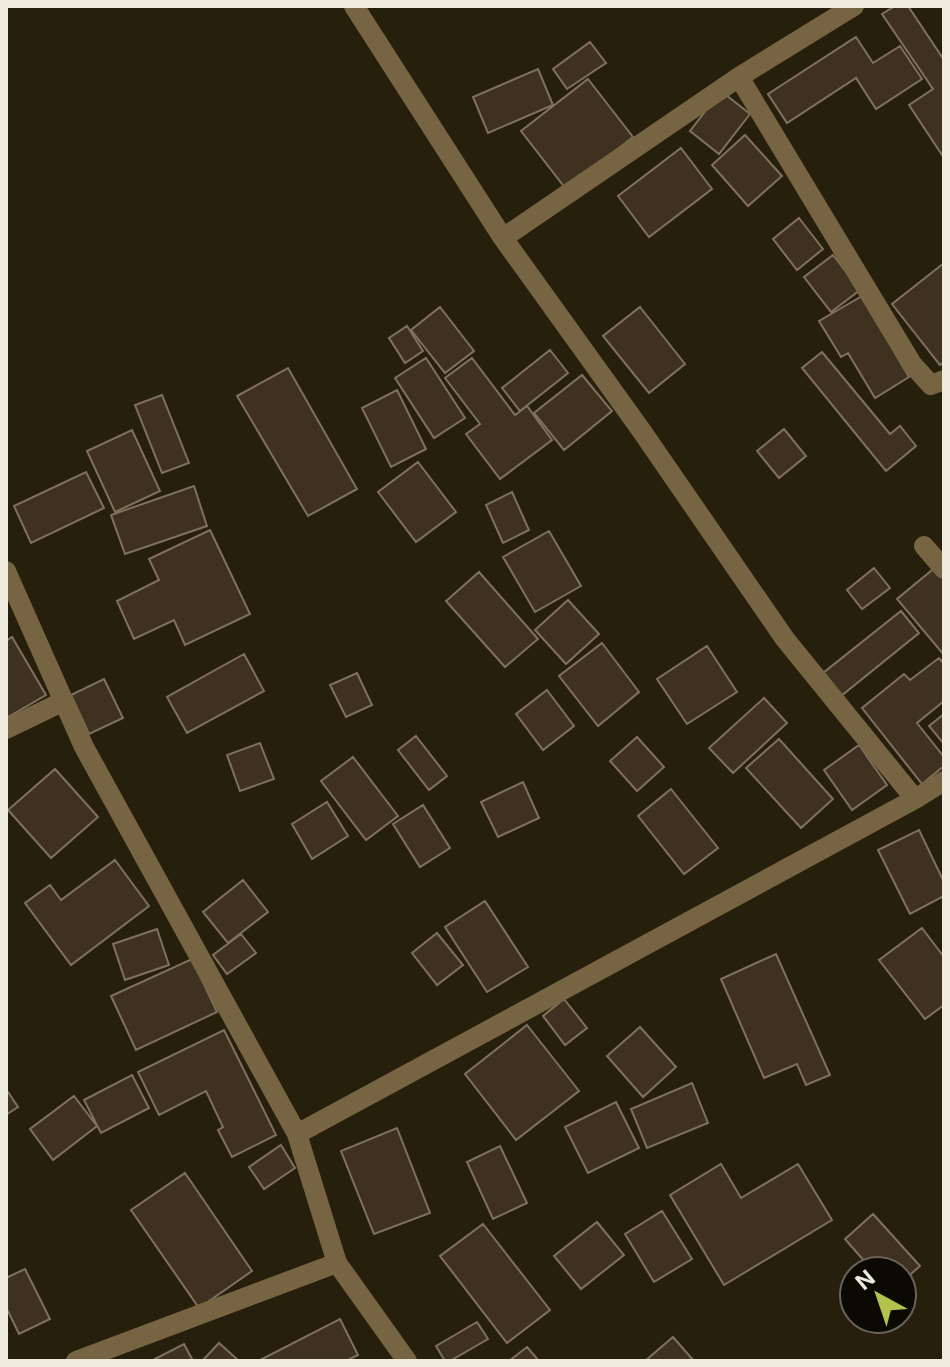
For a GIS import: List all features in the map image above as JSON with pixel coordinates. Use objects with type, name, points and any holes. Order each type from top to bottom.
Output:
[{"type":"street","points":[[354,6],[503,238],[641,430],[785,639],[915,799]]},
{"type":"street","points":[[503,238],[739,77],[854,6]]},
{"type":"street","points":[[739,77],[912,364],[931,385],[944,380]]},
{"type":"street","points":[[924,546],[944,569]]},
{"type":"street","points":[[6,571],[84,747],[297,1134],[337,1263],[407,1361]]},
{"type":"street","points":[[6,729],[64,701]]},
{"type":"street","points":[[297,1134],[944,781]]},
{"type":"street","points":[[76,1361],[337,1263]]},
{"type":"building","points":[[895,6],[908,6],[944,60],[944,158],[909,105],[933,89],[882,14]]},
{"type":"building","points":[[856,37],[873,63],[900,46],[922,79],[876,109],[856,78],[787,123],[768,94]]},
{"type":"building","points":[[590,42],[606,63],[567,89],[553,69]]},
{"type":"building","points":[[538,69],[553,105],[488,133],[473,97]]},
{"type":"building","points":[[588,79],[633,137],[566,189],[521,131]]},
{"type":"building","points":[[721,91],[750,114],[719,154],[690,131]]},
{"type":"building","points":[[745,135],[782,176],[748,206],[712,165]]},
{"type":"building","points":[[681,148],[712,189],[649,237],[618,196]]},
{"type":"building","points":[[799,218],[823,249],[797,270],[773,239]]},
{"type":"building","points":[[833,255],[860,290],[831,312],[804,277]]},
{"type":"building","points":[[944,263],[944,362],[940,365],[892,304]]},
{"type":"building","points":[[862,296],[909,377],[875,398],[848,353],[841,357],[819,321]]},
{"type":"building","points":[[440,307],[474,351],[445,373],[411,330]]},
{"type":"building","points":[[640,307],[685,364],[649,393],[603,336]]},
{"type":"building","points":[[407,326],[423,351],[405,363],[389,338]]},
{"type":"building","points":[[550,350],[568,373],[520,411],[502,388]]},
{"type":"building","points":[[822,352],[890,434],[900,426],[916,446],[886,471],[802,368]]},
{"type":"building","points":[[426,358],[465,418],[434,438],[395,378]]},
{"type":"building","points":[[472,358],[515,415],[527,406],[552,440],[500,479],[466,434],[480,424],[445,378]]},
{"type":"building","points":[[288,368],[357,489],[308,516],[237,396]]},
{"type":"building","points":[[582,375],[612,411],[564,450],[534,413]]},
{"type":"building","points":[[397,390],[426,449],[391,467],[362,408]]},
{"type":"building","points":[[162,395],[189,463],[162,473],[135,405]]},
{"type":"building","points":[[784,429],[806,456],[779,478],[757,451]]},
{"type":"building","points":[[132,430],[160,491],[115,512],[87,451]]},
{"type":"building","points":[[418,462],[456,512],[416,542],[378,492]]},
{"type":"building","points":[[86,472],[104,508],[31,543],[14,506]]},
{"type":"building","points":[[194,486],[207,526],[125,554],[111,515]]},
{"type":"building","points":[[512,492],[529,530],[503,543],[486,505]]},
{"type":"building","points":[[210,530],[250,614],[185,645],[174,620],[134,639],[117,601],[159,580],[149,559]]},
{"type":"building","points":[[549,531],[581,586],[535,612],[503,557]]},
{"type":"building","points":[[937,566],[944,575],[944,655],[897,599]]},
{"type":"building","points":[[874,568],[890,588],[862,609],[847,590]]},
{"type":"building","points":[[479,572],[538,639],[505,667],[446,601]]},
{"type":"building","points":[[568,600],[599,634],[566,664],[535,630]]},
{"type":"building","points":[[901,611],[919,633],[841,696],[823,673]]},
{"type":"building","points":[[12,637],[46,695],[8,717],[6,641]]},
{"type":"building","points":[[602,643],[639,692],[598,726],[559,676]]},
{"type":"building","points":[[707,646],[737,692],[687,724],[657,679]]},
{"type":"building","points":[[244,654],[264,691],[187,733],[167,697]]},
{"type":"building","points":[[939,658],[944,664],[944,701],[917,723],[944,757],[944,766],[922,784],[862,708],[904,674],[910,680]]},
{"type":"building","points":[[357,673],[372,705],[346,717],[330,685]]},
{"type":"building","points":[[104,679],[123,718],[89,734],[71,695]]},
{"type":"building","points":[[547,690],[574,726],[543,750],[516,714]]},
{"type":"building","points":[[764,698],[787,723],[733,773],[709,748]]},
{"type":"building","points":[[944,714],[944,744],[929,726]]},
{"type":"building","points":[[416,736],[447,776],[429,790],[398,750]]},
{"type":"building","points":[[637,737],[664,767],[637,791],[610,761]]},
{"type":"building","points":[[779,739],[833,799],[801,828],[746,768]]},
{"type":"building","points":[[260,743],[274,779],[240,791],[227,755]]},
{"type":"building","points":[[859,745],[887,785],[852,810],[824,770]]},
{"type":"building","points":[[353,757],[398,816],[366,840],[321,781]]},
{"type":"building","points":[[55,769],[98,817],[51,858],[8,810]]},
{"type":"building","points":[[523,782],[539,818],[498,837],[481,802]]},
{"type":"building","points":[[671,789],[718,848],[684,874],[638,816]]},
{"type":"building","points":[[327,802],[348,836],[312,859],[292,824]]},
{"type":"building","points":[[423,805],[450,848],[420,867],[393,824]]},
{"type":"building","points":[[919,830],[944,882],[944,896],[910,914],[878,850]]},
{"type":"building","points":[[115,860],[149,906],[71,965],[25,903],[50,885],[61,900]]},
{"type":"building","points":[[243,880],[268,912],[228,943],[203,912]]},
{"type":"building","points":[[485,901],[528,967],[487,992],[445,927]]},
{"type":"building","points":[[922,928],[944,957],[944,1005],[925,1019],[879,960]]},
{"type":"building","points":[[157,929],[169,965],[125,980],[113,944]]},
{"type":"building","points":[[437,933],[463,965],[437,985],[412,953]]},
{"type":"building","points":[[241,934],[256,953],[227,974],[213,955]]},
{"type":"building","points":[[776,954],[830,1075],[806,1085],[797,1064],[764,1078],[721,979]]},
{"type":"building","points":[[192,959],[217,1012],[136,1050],[111,996]]},
{"type":"building","points":[[564,999],[587,1028],[565,1045],[543,1016]]},
{"type":"building","points":[[527,1025],[579,1091],[516,1140],[465,1074]]},
{"type":"building","points":[[640,1027],[676,1067],[643,1097],[607,1056]]},
{"type":"building","points":[[224,1030],[276,1135],[232,1157],[218,1130],[223,1127],[206,1091],[159,1115],[138,1072]]},
{"type":"building","points":[[132,1075],[149,1108],[101,1133],[84,1100]]},
{"type":"building","points":[[692,1083],[708,1123],[647,1148],[631,1109]]},
{"type":"building","points":[[6,1089],[18,1107],[6,1115]]},
{"type":"building","points":[[74,1096],[97,1126],[53,1160],[30,1129]]},
{"type":"building","points":[[616,1102],[639,1148],[588,1173],[565,1127]]},
{"type":"building","points":[[397,1128],[430,1213],[374,1234],[341,1151]]},
{"type":"building","points":[[281,1145],[295,1168],[264,1189],[249,1167]]},
{"type":"building","points":[[500,1146],[527,1203],[493,1219],[467,1162]]},
{"type":"building","points":[[721,1164],[741,1198],[798,1164],[832,1220],[724,1285],[670,1195]]},
{"type":"building","points":[[185,1173],[252,1271],[199,1308],[131,1210]]},
{"type":"building","points":[[662,1211],[692,1259],[654,1282],[625,1234]]},
{"type":"building","points":[[873,1214],[910,1255],[859,1255],[845,1239]]},
{"type":"building","points":[[597,1222],[624,1255],[581,1289],[554,1256]]},
{"type":"building","points":[[483,1224],[550,1310],[507,1343],[440,1256]]},
{"type":"building","points":[[25,1269],[50,1319],[19,1334],[6,1307],[6,1278]]},
{"type":"building","points":[[340,1319],[358,1355],[346,1361],[260,1360]]},
{"type":"building","points":[[477,1322],[488,1339],[445,1361],[436,1346]]},
{"type":"building","points":[[673,1337],[694,1361],[645,1361]]},
{"type":"building","points":[[219,1343],[239,1361],[206,1361],[204,1359]]},
{"type":"building","points":[[184,1344],[193,1361],[151,1361]]},
{"type":"building","points":[[527,1347],[539,1361],[509,1361]]}]
